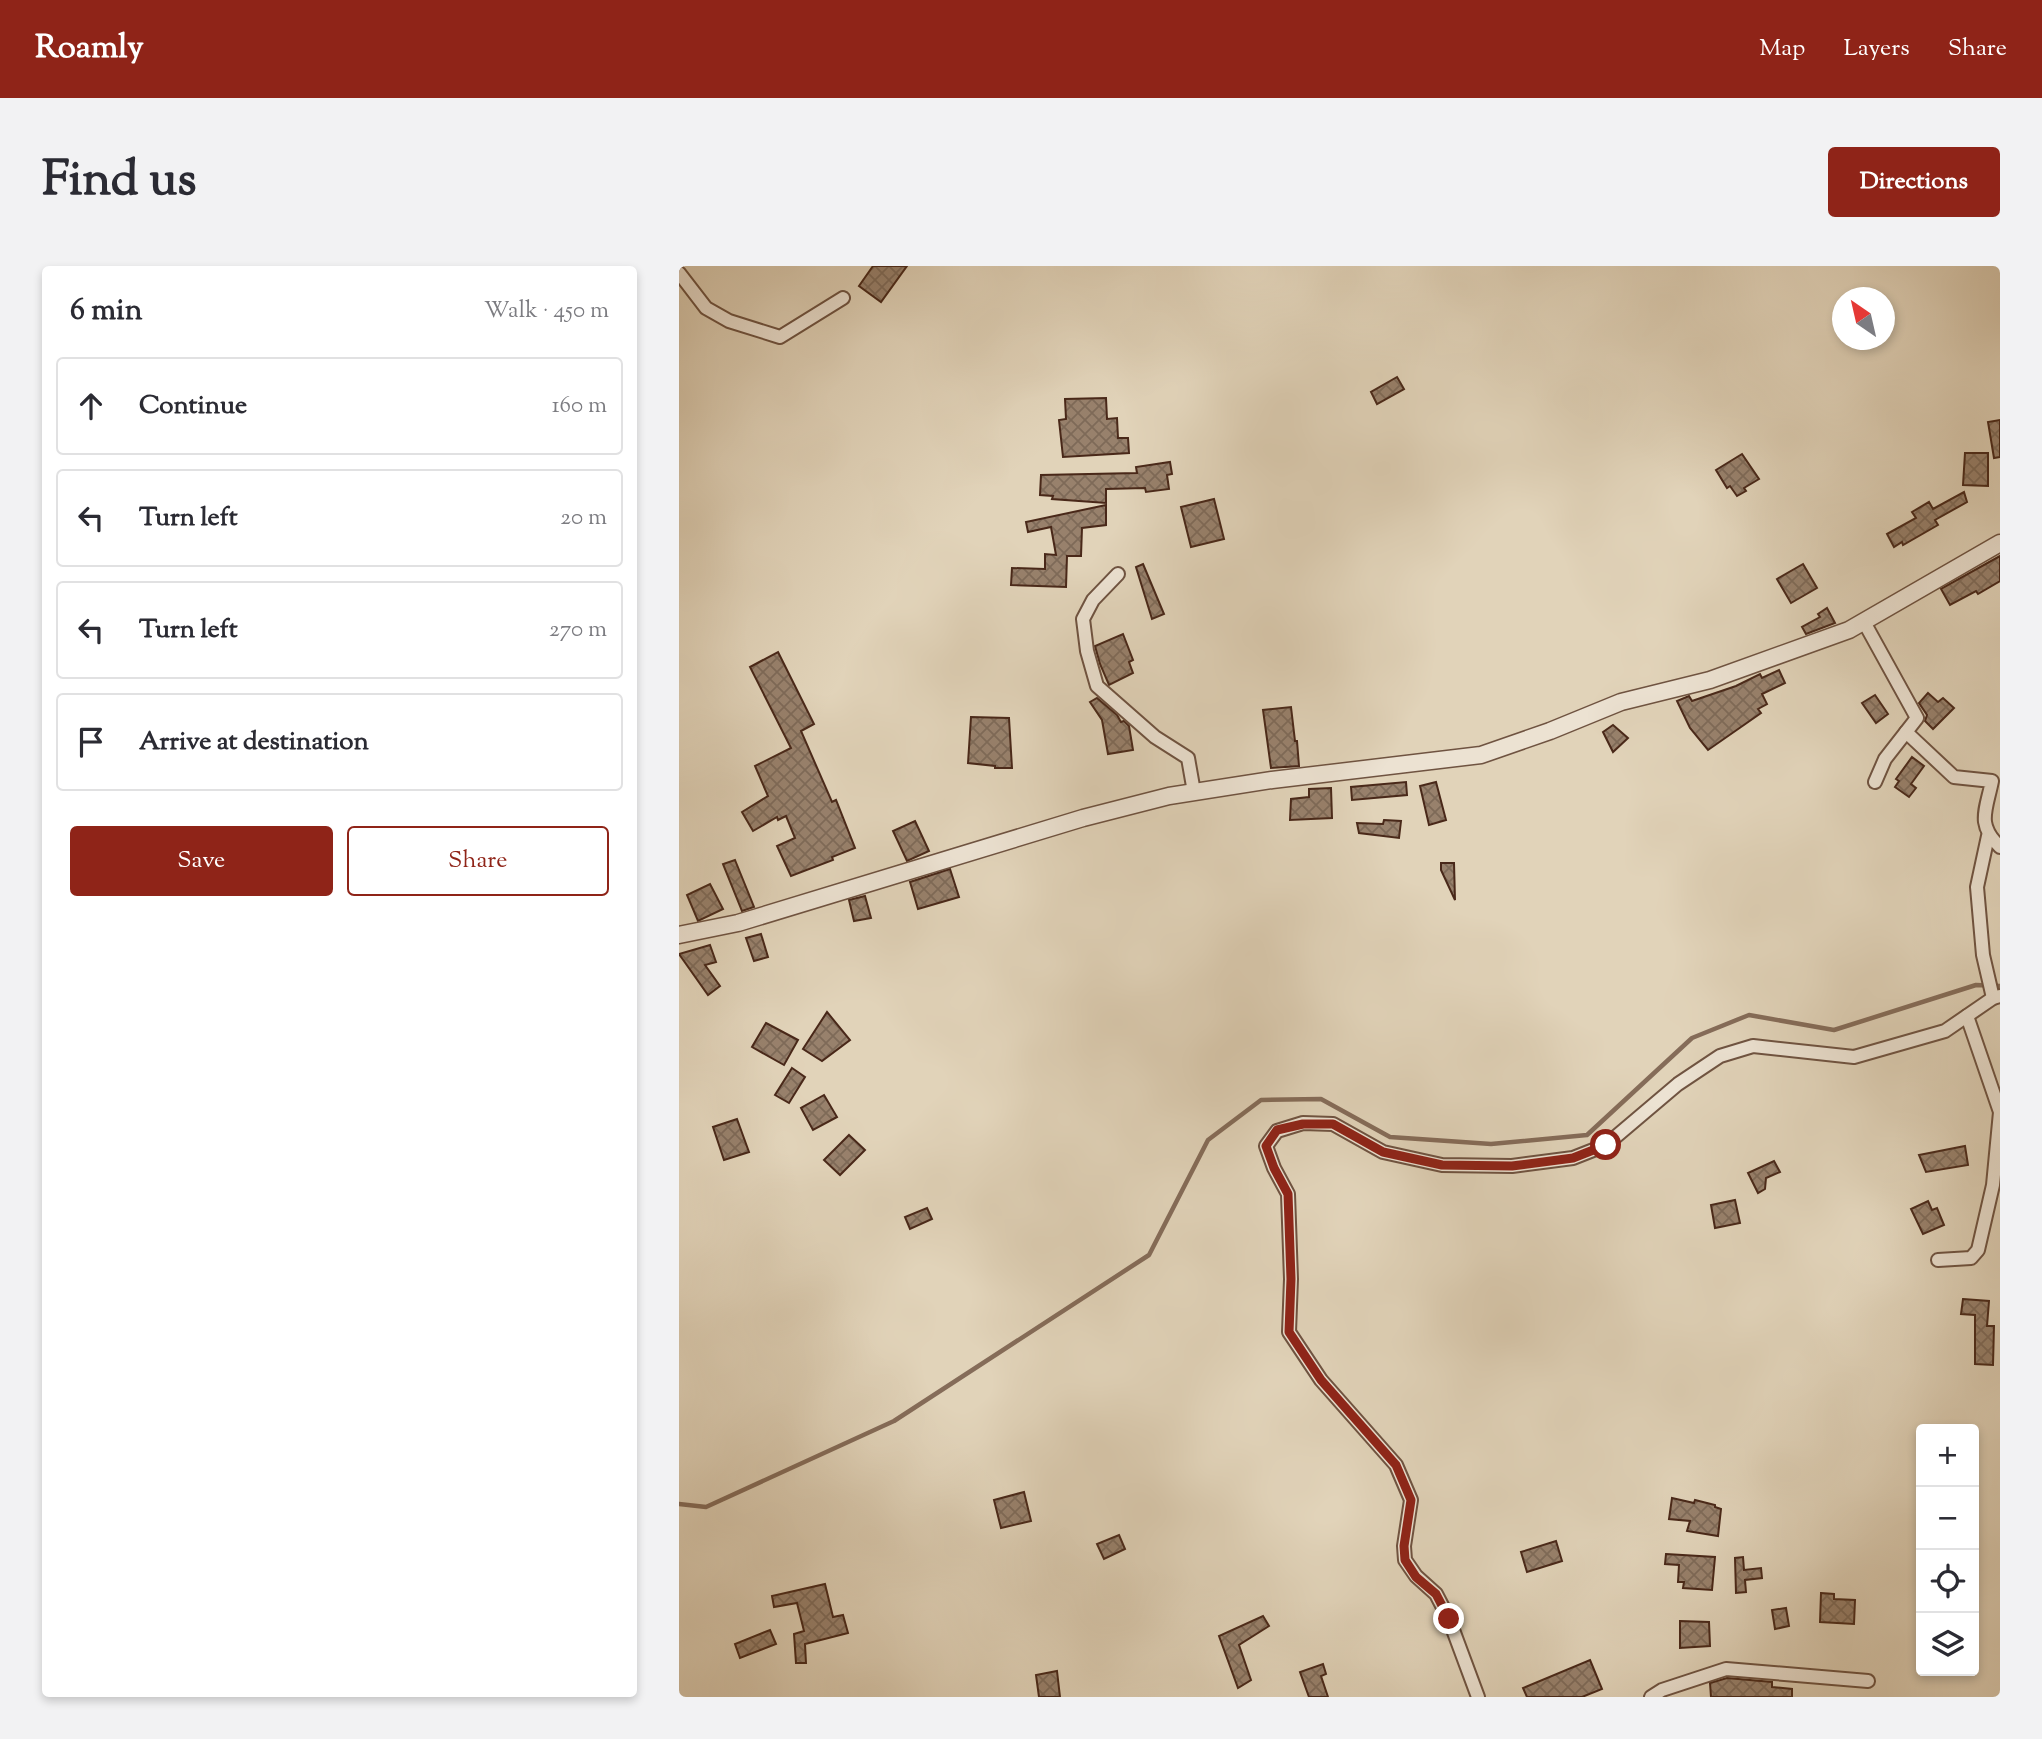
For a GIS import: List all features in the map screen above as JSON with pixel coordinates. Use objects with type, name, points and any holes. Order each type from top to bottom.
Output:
[{"type":"street","points":[[679,273],[706,308],[729,321],[780,337],[843,298]]},
{"type":"street","points":[[679,935],[738,923],[1083,818],[1194,792],[1481,755],[1621,702],[1710,680],[1849,631],[2000,543]]},
{"type":"street","points":[[1118,574],[1093,600],[1083,619],[1087,651],[1097,686],[1154,737],[1188,758],[1194,792]]},
{"type":"street","points":[[1864,622],[1917,718],[1885,759],[1875,782]]},
{"type":"street","points":[[1906,732],[1954,777],[1992,781],[1984,825],[1988,836],[2000,847]]},
{"type":"street","points":[[1478,1697],[1436,1594],[1416,1577],[1405,1560],[1404,1546],[1411,1500],[1396,1465],[1321,1380],[1289,1332],[1291,1279],[1288,1194],[1266,1146],[1277,1130],[1303,1124],[1333,1124],[1383,1152],[1442,1165],[1512,1166],[1573,1158],[1606,1145],[1678,1084],[1720,1056],[1753,1046],[1854,1057],[1945,1031],[1994,995],[1986,972],[1977,887],[1988,836]]},
{"type":"street","points":[[1938,1260],[1971,1258],[1978,1250],[1993,1185],[2000,1112],[1967,1016]]},
{"type":"street","points":[[1651,1697],[1662,1690],[1726,1669],[1868,1681]]},
{"type":"building","points":[[873,266],[907,266],[881,302],[859,286]]},
{"type":"building","points":[[1397,377],[1404,389],[1377,404],[1371,392]]},
{"type":"building","points":[[1106,398],[1107,419],[1117,418],[1118,438],[1128,438],[1129,453],[1063,457],[1059,420],[1066,419],[1065,399]]},
{"type":"building","points":[[2000,420],[2000,457],[1994,458],[1988,422]]},
{"type":"building","points":[[1965,453],[1988,453],[1988,486],[1963,485]]},
{"type":"building","points":[[1742,454],[1759,479],[1737,496],[1730,486],[1727,488],[1716,470]]},
{"type":"building","points":[[1170,462],[1172,474],[1167,475],[1169,489],[1146,492],[1145,488],[1106,489],[1106,503],[1052,499],[1053,496],[1040,495],[1041,475],[1137,473],[1136,467]]},
{"type":"building","points":[[1964,492],[1967,502],[1935,520],[1938,525],[1903,545],[1902,542],[1894,547],[1887,534],[1916,518],[1912,512],[1929,502],[1933,509]]},
{"type":"building","points":[[1214,499],[1224,539],[1191,547],[1181,507]]},
{"type":"building","points":[[1106,505],[1106,525],[1082,528],[1081,556],[1067,556],[1066,587],[1011,585],[1012,568],[1045,569],[1045,554],[1056,555],[1051,527],[1028,532],[1026,522]]},
{"type":"building","points":[[2000,556],[2000,581],[1978,594],[1976,591],[1950,605],[1941,589]]},
{"type":"building","points":[[1143,564],[1164,614],[1152,619],[1136,567]]},
{"type":"building","points":[[1803,564],[1817,588],[1791,603],[1777,579]]},
{"type":"building","points":[[1827,608],[1835,623],[1806,634],[1802,627],[1820,617],[1818,614]]},
{"type":"building","points":[[1123,634],[1133,660],[1129,662],[1133,673],[1109,685],[1095,646]]},
{"type":"building","points":[[778,652],[814,724],[801,731],[832,802],[836,800],[855,848],[832,857],[833,860],[791,876],[777,846],[795,838],[786,816],[778,820],[777,817],[753,831],[742,812],[768,796],[755,766],[791,748],[750,667]]},
{"type":"building","points":[[1779,670],[1785,683],[1762,694],[1767,704],[1758,709],[1761,713],[1708,750],[1690,728],[1677,701],[1689,696],[1692,701],[1736,686],[1760,674],[1762,678]]},
{"type":"building","points":[[1928,693],[1938,702],[1943,698],[1954,708],[1933,729],[1925,721],[1927,715],[1919,703]]},
{"type":"building","points":[[1875,695],[1888,714],[1876,723],[1862,703]]},
{"type":"building","points":[[1097,698],[1117,715],[1121,722],[1124,721],[1129,726],[1133,750],[1108,754],[1102,720],[1090,702]]},
{"type":"building","points":[[1291,707],[1299,766],[1271,768],[1263,710]]},
{"type":"building","points":[[971,717],[1009,718],[1012,768],[968,763]]},
{"type":"building","points":[[1613,725],[1628,738],[1613,752],[1603,732]]},
{"type":"building","points":[[1912,757],[1924,766],[1911,784],[1916,788],[1909,797],[1895,787],[1899,781],[1896,779]]},
{"type":"building","points":[[1406,782],[1407,795],[1352,800],[1351,787]]},
{"type":"building","points":[[1436,782],[1446,820],[1429,825],[1420,786]]},
{"type":"building","points":[[1331,788],[1332,818],[1290,820],[1291,799],[1309,797],[1309,789]]},
{"type":"building","points":[[1384,820],[1401,821],[1399,838],[1359,833],[1357,823],[1383,824]]},
{"type":"building","points":[[915,821],[929,851],[907,861],[893,831]]},
{"type":"building","points":[[735,860],[754,907],[742,911],[723,864]]},
{"type":"building","points":[[1441,863],[1454,863],[1455,900],[1441,870]]},
{"type":"building","points":[[950,869],[959,897],[918,909],[910,882]]},
{"type":"building","points":[[710,884],[723,909],[698,921],[687,895]]},
{"type":"building","points":[[865,896],[871,918],[854,921],[849,900]]},
{"type":"building","points":[[761,934],[768,957],[754,961],[746,938]]},
{"type":"building","points":[[710,945],[716,962],[705,965],[720,986],[708,995],[679,954]]},
{"type":"building","points":[[827,1012],[850,1040],[822,1061],[803,1049]]},
{"type":"building","points":[[766,1023],[798,1040],[784,1065],[752,1047]]},
{"type":"building","points":[[792,1068],[805,1077],[789,1103],[775,1095]]},
{"type":"building","points":[[824,1095],[837,1117],[813,1130],[801,1108]]},
{"type":"building","points":[[737,1119],[749,1152],[724,1160],[713,1127]]},
{"type":"building","points":[[849,1135],[865,1150],[840,1175],[824,1160]]},
{"type":"building","points":[[1965,1146],[1968,1165],[1926,1172],[1919,1155]]},
{"type":"building","points":[[1774,1161],[1780,1172],[1766,1178],[1765,1189],[1758,1193],[1748,1173]]},
{"type":"building","points":[[1735,1200],[1740,1223],[1715,1228],[1711,1205]]},
{"type":"building","points":[[1928,1201],[1932,1210],[1937,1208],[1944,1225],[1923,1234],[1911,1209]]},
{"type":"building","points":[[927,1208],[932,1219],[910,1229],[905,1217]]},
{"type":"building","points":[[1963,1299],[1989,1301],[1987,1326],[1994,1326],[1993,1365],[1975,1364],[1975,1315],[1961,1314]]},
{"type":"building","points":[[1024,1492],[1031,1521],[1001,1528],[994,1500]]},
{"type":"building","points":[[1672,1498],[1694,1503],[1695,1500],[1721,1509],[1718,1536],[1687,1531],[1690,1521],[1669,1519]]},
{"type":"building","points":[[1119,1535],[1125,1549],[1104,1559],[1097,1544]]},
{"type":"building","points":[[1556,1541],[1562,1561],[1527,1572],[1521,1552]]},
{"type":"building","points":[[1666,1554],[1715,1557],[1712,1590],[1683,1588],[1684,1582],[1678,1582],[1679,1565],[1665,1564]]},
{"type":"building","points":[[1743,1557],[1744,1570],[1761,1568],[1762,1578],[1745,1580],[1746,1592],[1736,1593],[1735,1558]]},
{"type":"building","points":[[825,1584],[833,1617],[843,1615],[848,1633],[805,1644],[806,1663],[796,1663],[794,1634],[804,1631],[797,1603],[774,1607],[772,1596]]},
{"type":"building","points":[[1821,1593],[1834,1594],[1834,1599],[1855,1600],[1854,1624],[1820,1622]]},
{"type":"building","points":[[1786,1608],[1789,1626],[1775,1629],[1772,1610]]},
{"type":"building","points":[[1263,1616],[1269,1626],[1239,1645],[1251,1680],[1238,1688],[1219,1636]]},
{"type":"building","points":[[1680,1621],[1709,1622],[1710,1646],[1680,1648]]},
{"type":"building","points":[[770,1630],[776,1644],[740,1658],[735,1644]]},
{"type":"building","points":[[1590,1660],[1602,1689],[1582,1697],[1527,1697],[1523,1688]]},
{"type":"building","points":[[1323,1664],[1326,1674],[1321,1676],[1328,1697],[1309,1697],[1300,1672]]},
{"type":"building","points":[[1057,1671],[1060,1697],[1039,1697],[1036,1675]]},
{"type":"building","points":[[1727,1678],[1772,1682],[1772,1687],[1792,1689],[1792,1697],[1711,1697],[1710,1683]]},
{"type":"waterway","points":[[679,1504],[706,1507],[894,1421],[1149,1255],[1208,1140],[1261,1100],[1321,1099],[1390,1137],[1491,1144],[1587,1135],[1692,1038],[1749,1015],[1834,1030],[1976,985],[2000,986]]},
{"type":"route","points":[[1449,1619],[1436,1594],[1416,1577],[1405,1560],[1404,1546],[1411,1500],[1396,1465],[1321,1380],[1289,1332],[1291,1279],[1288,1194],[1266,1146],[1277,1130],[1303,1124],[1333,1124],[1383,1152],[1442,1165],[1512,1166],[1573,1158],[1606,1145]]}]
